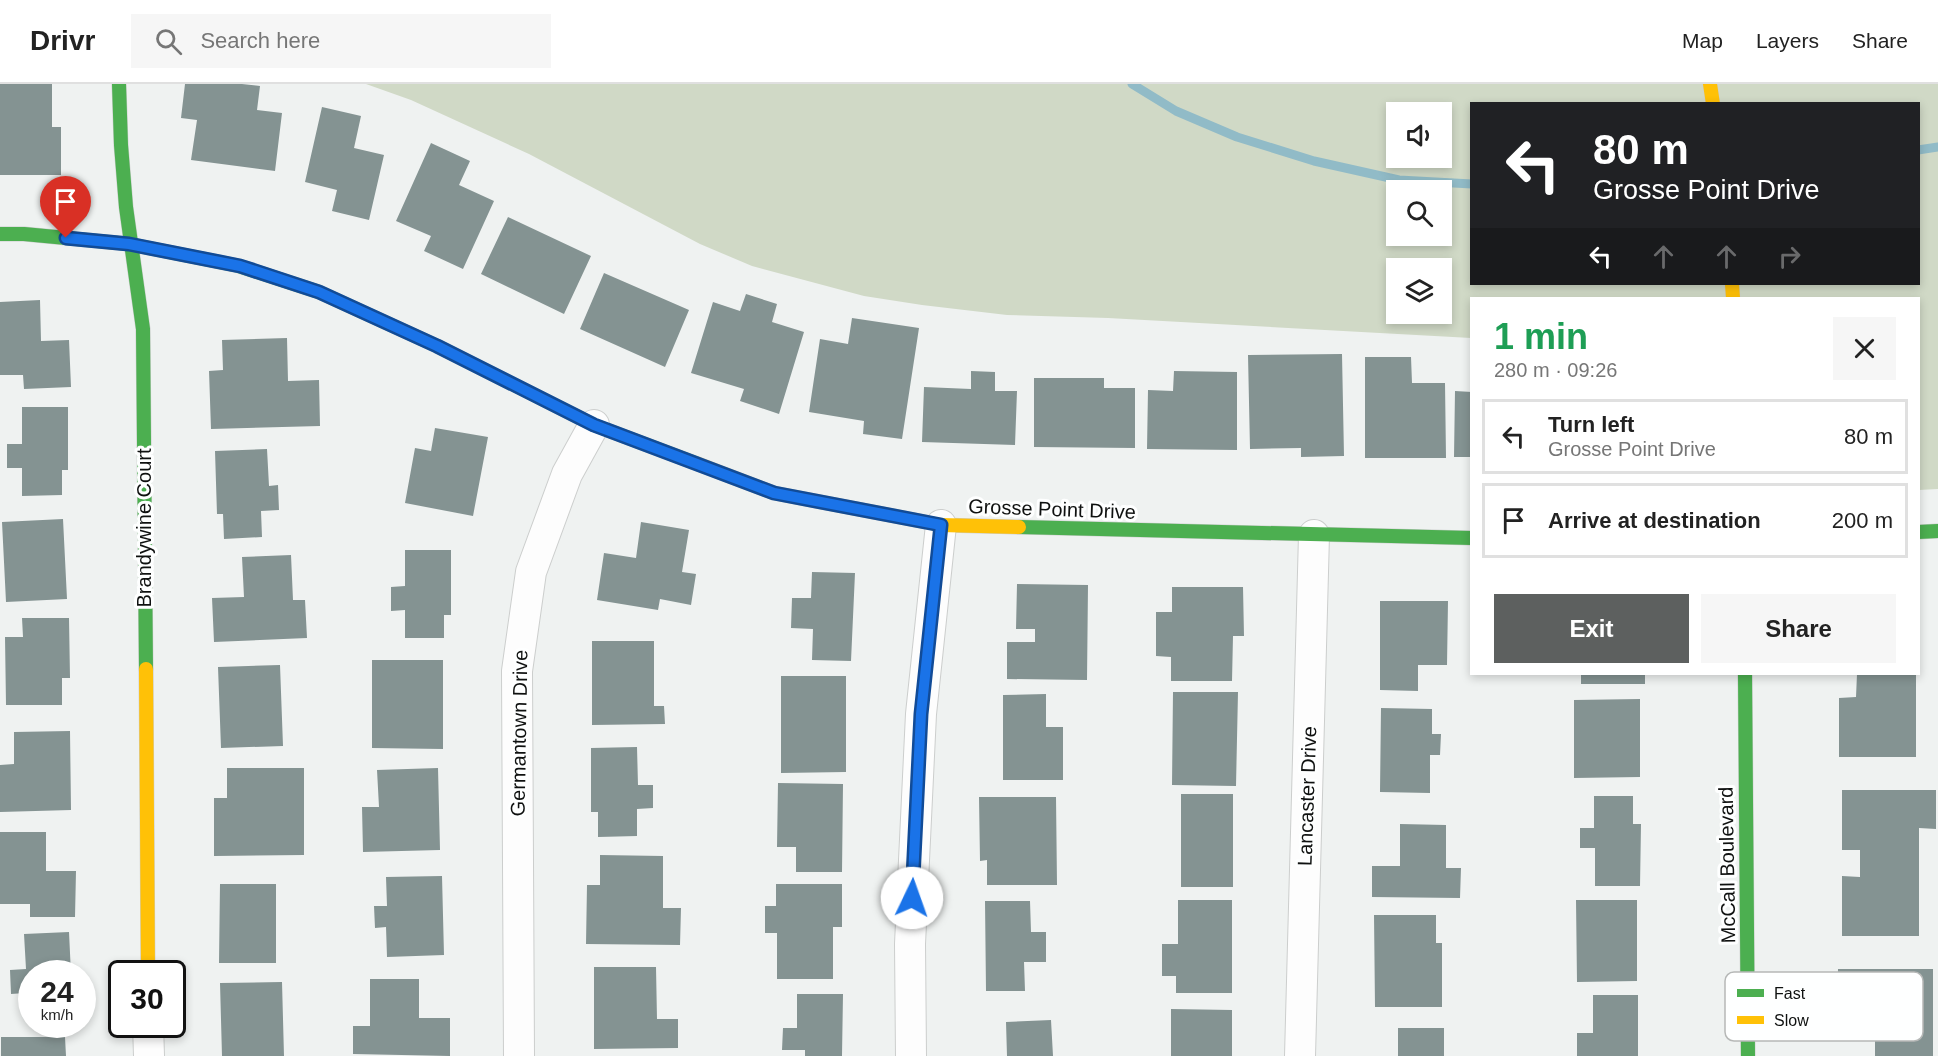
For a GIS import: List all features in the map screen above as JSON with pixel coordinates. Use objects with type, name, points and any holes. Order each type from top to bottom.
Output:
[{"type":"street","name":"Brandywine Court","points":[[119,84],[119,126],[129,244],[143,329],[148,960]]},
{"type":"street","name":"Grosse Point Drive","points":[[0,234],[24,234],[129,244],[240,266],[319,292],[437,346],[594,425],[774,493],[941,525],[1470,538]]},
{"type":"street","name":"Germantown Drive","points":[[519,1056],[517,671],[531,573],[567,474],[594,425]]},
{"type":"street","points":[[911,1056],[910,944],[921,714],[941,525]]},
{"type":"street","points":[[1920,532],[1938,531]]},
{"type":"street","name":"Lancaster Drive","points":[[1300,1056],[1314,535]]},
{"type":"street","name":"McCall Boulevard","points":[[1745,675],[1747,972]]},
{"type":"street","points":[[148,1038],[148,1056]]},
{"type":"street","name":"McCall Boulevard","points":[[1748,1041],[1748,1056]]},
{"type":"green space","points":[[366,84],[1938,84],[1938,489],[1920,490],[1920,297],[1470,297],[1470,338],[1108,318],[1007,315],[922,305],[864,296],[752,266],[700,244],[529,154],[411,100]]},
{"type":"building","points":[[0,84],[52,84],[52,127],[61,127],[61,175],[0,175]]},
{"type":"building","points":[[185,84],[260,86],[257,110],[282,113],[275,171],[191,160],[197,120],[181,118]]},
{"type":"building","points":[[322,107],[361,116],[354,148],[384,155],[369,220],[332,211],[337,190],[305,182]]},
{"type":"building","points":[[431,143],[470,161],[459,185],[494,201],[463,269],[424,251],[431,236],[396,221]]},
{"type":"building","points":[[508,217],[591,256],[564,314],[481,274]]},
{"type":"building","points":[[604,273],[689,310],[665,367],[580,329]]},
{"type":"building","points":[[746,294],[777,304],[772,322],[804,332],[779,414],[740,401],[744,389],[691,373],[713,302],[740,311]]},
{"type":"building","points":[[40,300],[41,341],[69,340],[71,387],[24,389],[23,375],[0,375],[0,302]]},
{"type":"building","points":[[852,318],[919,328],[902,439],[863,434],[864,421],[809,412],[820,339],[848,344]]},
{"type":"building","points":[[287,338],[288,381],[319,380],[320,426],[211,429],[209,371],[223,370],[222,340]]},
{"type":"building","points":[[1342,354],[1344,456],[1301,457],[1301,448],[1250,449],[1248,355]]},
{"type":"building","points":[[1365,357],[1411,357],[1412,383],[1445,383],[1446,458],[1365,458]]},
{"type":"building","points":[[971,371],[995,372],[995,391],[1017,391],[1015,445],[922,442],[924,387],[971,389]]},
{"type":"building","points":[[1174,371],[1237,372],[1237,450],[1147,449],[1148,390],[1173,391]]},
{"type":"building","points":[[1034,378],[1104,378],[1104,388],[1135,388],[1135,448],[1034,447]]},
{"type":"building","points":[[1455,391],[1470,392],[1470,457],[1454,457]]},
{"type":"building","points":[[22,407],[68,407],[68,470],[62,470],[62,495],[22,496],[22,468],[7,468],[7,444],[22,444]]},
{"type":"building","points":[[435,428],[488,437],[473,516],[405,503],[415,448],[431,451]]},
{"type":"building","points":[[267,449],[269,486],[278,485],[279,510],[261,511],[262,537],[224,539],[223,514],[217,514],[215,451]]},
{"type":"building","points":[[63,519],[67,599],[6,602],[2,522]]},
{"type":"building","points":[[641,522],[689,530],[682,572],[696,574],[691,605],[660,599],[658,610],[597,600],[604,553],[636,558]]},
{"type":"building","points":[[405,550],[451,550],[451,615],[444,615],[444,638],[405,638],[405,610],[391,611],[391,587],[405,586]]},
{"type":"building","points":[[291,555],[293,600],[305,600],[307,638],[214,642],[212,598],[244,597],[242,557]]},
{"type":"building","points":[[812,572],[855,573],[851,661],[812,660],[813,629],[791,628],[792,598],[811,598]]},
{"type":"building","points":[[1017,584],[1088,585],[1087,680],[1007,679],[1007,642],[1035,642],[1035,629],[1016,629]]},
{"type":"building","points":[[1172,587],[1243,587],[1244,636],[1233,636],[1232,681],[1171,681],[1171,657],[1156,656],[1156,612],[1172,612]]},
{"type":"building","points":[[1380,601],[1448,601],[1447,665],[1418,665],[1418,691],[1380,690]]},
{"type":"building","points":[[22,618],[69,618],[70,678],[62,678],[62,705],[6,705],[5,637],[23,637]]},
{"type":"building","points":[[592,641],[654,641],[654,706],[664,706],[665,724],[592,725]]},
{"type":"building","points":[[372,660],[443,660],[443,749],[372,748]]},
{"type":"building","points":[[280,665],[283,746],[221,748],[218,667]]},
{"type":"building","points":[[1581,675],[1645,675],[1645,684],[1581,684]]},
{"type":"building","points":[[1857,675],[1916,675],[1916,757],[1839,757],[1839,698],[1856,697]]},
{"type":"building","points":[[781,676],[846,676],[846,772],[781,773]]},
{"type":"building","points":[[1173,692],[1238,692],[1236,786],[1172,785]]},
{"type":"building","points":[[1046,694],[1046,727],[1063,727],[1063,780],[1003,780],[1003,695]]},
{"type":"building","points":[[1640,699],[1640,777],[1574,778],[1574,700]]},
{"type":"building","points":[[1381,708],[1432,709],[1432,734],[1441,734],[1440,755],[1430,755],[1430,793],[1380,792]]},
{"type":"building","points":[[70,731],[71,810],[0,812],[0,765],[14,764],[14,732]]},
{"type":"building","points":[[637,747],[638,785],[653,785],[653,808],[637,809],[637,836],[598,837],[598,812],[591,812],[591,748]]},
{"type":"building","points":[[227,768],[304,768],[304,855],[214,856],[214,798],[227,798]]},
{"type":"building","points":[[438,768],[440,850],[363,852],[362,807],[379,807],[377,770]]},
{"type":"building","points":[[778,783],[843,784],[842,872],[796,872],[796,847],[777,847]]},
{"type":"building","points":[[1842,790],[1936,790],[1936,829],[1919,828],[1919,936],[1842,936],[1842,876],[1860,877],[1860,850],[1842,850]]},
{"type":"building","points":[[1181,794],[1233,794],[1233,887],[1181,887]]},
{"type":"building","points":[[1594,796],[1633,796],[1633,824],[1641,824],[1640,886],[1595,886],[1595,848],[1580,848],[1580,828],[1594,828]]},
{"type":"building","points":[[979,797],[1056,797],[1057,885],[987,885],[987,860],[980,861]]},
{"type":"building","points":[[1400,824],[1446,825],[1446,868],[1461,868],[1460,898],[1372,897],[1372,866],[1400,866]]},
{"type":"building","points":[[0,832],[46,832],[46,871],[76,871],[75,917],[30,917],[30,904],[0,904]]},
{"type":"building","points":[[600,855],[663,856],[663,908],[681,908],[680,945],[586,944],[587,885],[600,885]]},
{"type":"building","points":[[442,876],[444,955],[387,957],[386,927],[375,928],[374,906],[387,906],[386,877]]},
{"type":"building","points":[[220,884],[276,884],[276,963],[219,963]]},
{"type":"building","points":[[776,884],[842,884],[842,927],[833,927],[833,979],[777,979],[777,933],[765,933],[765,906],[776,906]]},
{"type":"building","points":[[1178,900],[1232,900],[1232,993],[1176,993],[1176,976],[1162,976],[1162,944],[1178,944]]},
{"type":"building","points":[[1576,900],[1637,900],[1637,981],[1577,982]]},
{"type":"building","points":[[985,901],[1030,901],[1031,932],[1046,932],[1046,962],[1024,962],[1025,991],[986,991]]},
{"type":"building","points":[[1374,915],[1436,915],[1436,943],[1442,943],[1442,1007],[1375,1007]]},
{"type":"building","points":[[69,932],[70,960],[25,960],[24,934]]},
{"type":"building","points":[[594,967],[656,967],[657,1019],[678,1019],[678,1048],[594,1049]]},
{"type":"building","points":[[1838,969],[1933,969],[1933,1056],[1875,1056],[1875,1041],[1923,1041],[1923,972],[1838,972]]},
{"type":"building","points":[[10,970],[18,970],[18,994],[11,994]]},
{"type":"building","points":[[370,979],[419,979],[419,1018],[450,1018],[450,1056],[353,1054],[353,1026],[370,1026]]},
{"type":"building","points":[[282,982],[284,1056],[222,1056],[220,983]]},
{"type":"building","points":[[797,994],[843,994],[842,1056],[805,1056],[805,1050],[782,1050],[783,1028],[797,1028]]},
{"type":"building","points":[[1593,995],[1638,995],[1638,1056],[1577,1056],[1577,1033],[1593,1033]]},
{"type":"building","points":[[1171,1009],[1232,1010],[1232,1056],[1171,1056]]},
{"type":"building","points":[[1051,1020],[1053,1056],[1007,1056],[1006,1022]]},
{"type":"building","points":[[1398,1028],[1444,1028],[1444,1056],[1398,1056]]},
{"type":"building","points":[[1,1037],[65,1038],[66,1056],[1,1056]]},
{"type":"waterway","points":[[1132,84],[1176,111],[1237,137],[1314,161],[1399,180],[1470,184]]},
{"type":"waterway","points":[[1920,150],[1938,147]]},
{"type":"traffic: fast","points":[[119,84],[126,207],[143,329],[146,669]]},
{"type":"traffic: fast","points":[[0,234],[24,234],[129,244],[239,266],[319,292],[437,346],[594,425],[698,464]]},
{"type":"traffic: fast","points":[[1019,527],[1470,538]]},
{"type":"traffic: fast","points":[[1920,532],[1938,531]]},
{"type":"traffic: fast","points":[[1745,675],[1747,972]]},
{"type":"traffic: fast","points":[[1748,1041],[1748,1056]]},
{"type":"traffic: slow","points":[[1710,84],[1713,102]]},
{"type":"traffic: slow","points":[[1732,285],[1733,297]]},
{"type":"traffic: slow","points":[[698,464],[774,493],[941,525],[1019,527]]},
{"type":"traffic: slow","points":[[146,669],[148,960]]},
{"type":"route","points":[[66,238],[129,244],[240,266],[319,292],[437,346],[594,425],[774,493],[941,525],[921,714],[912,898]]}]
